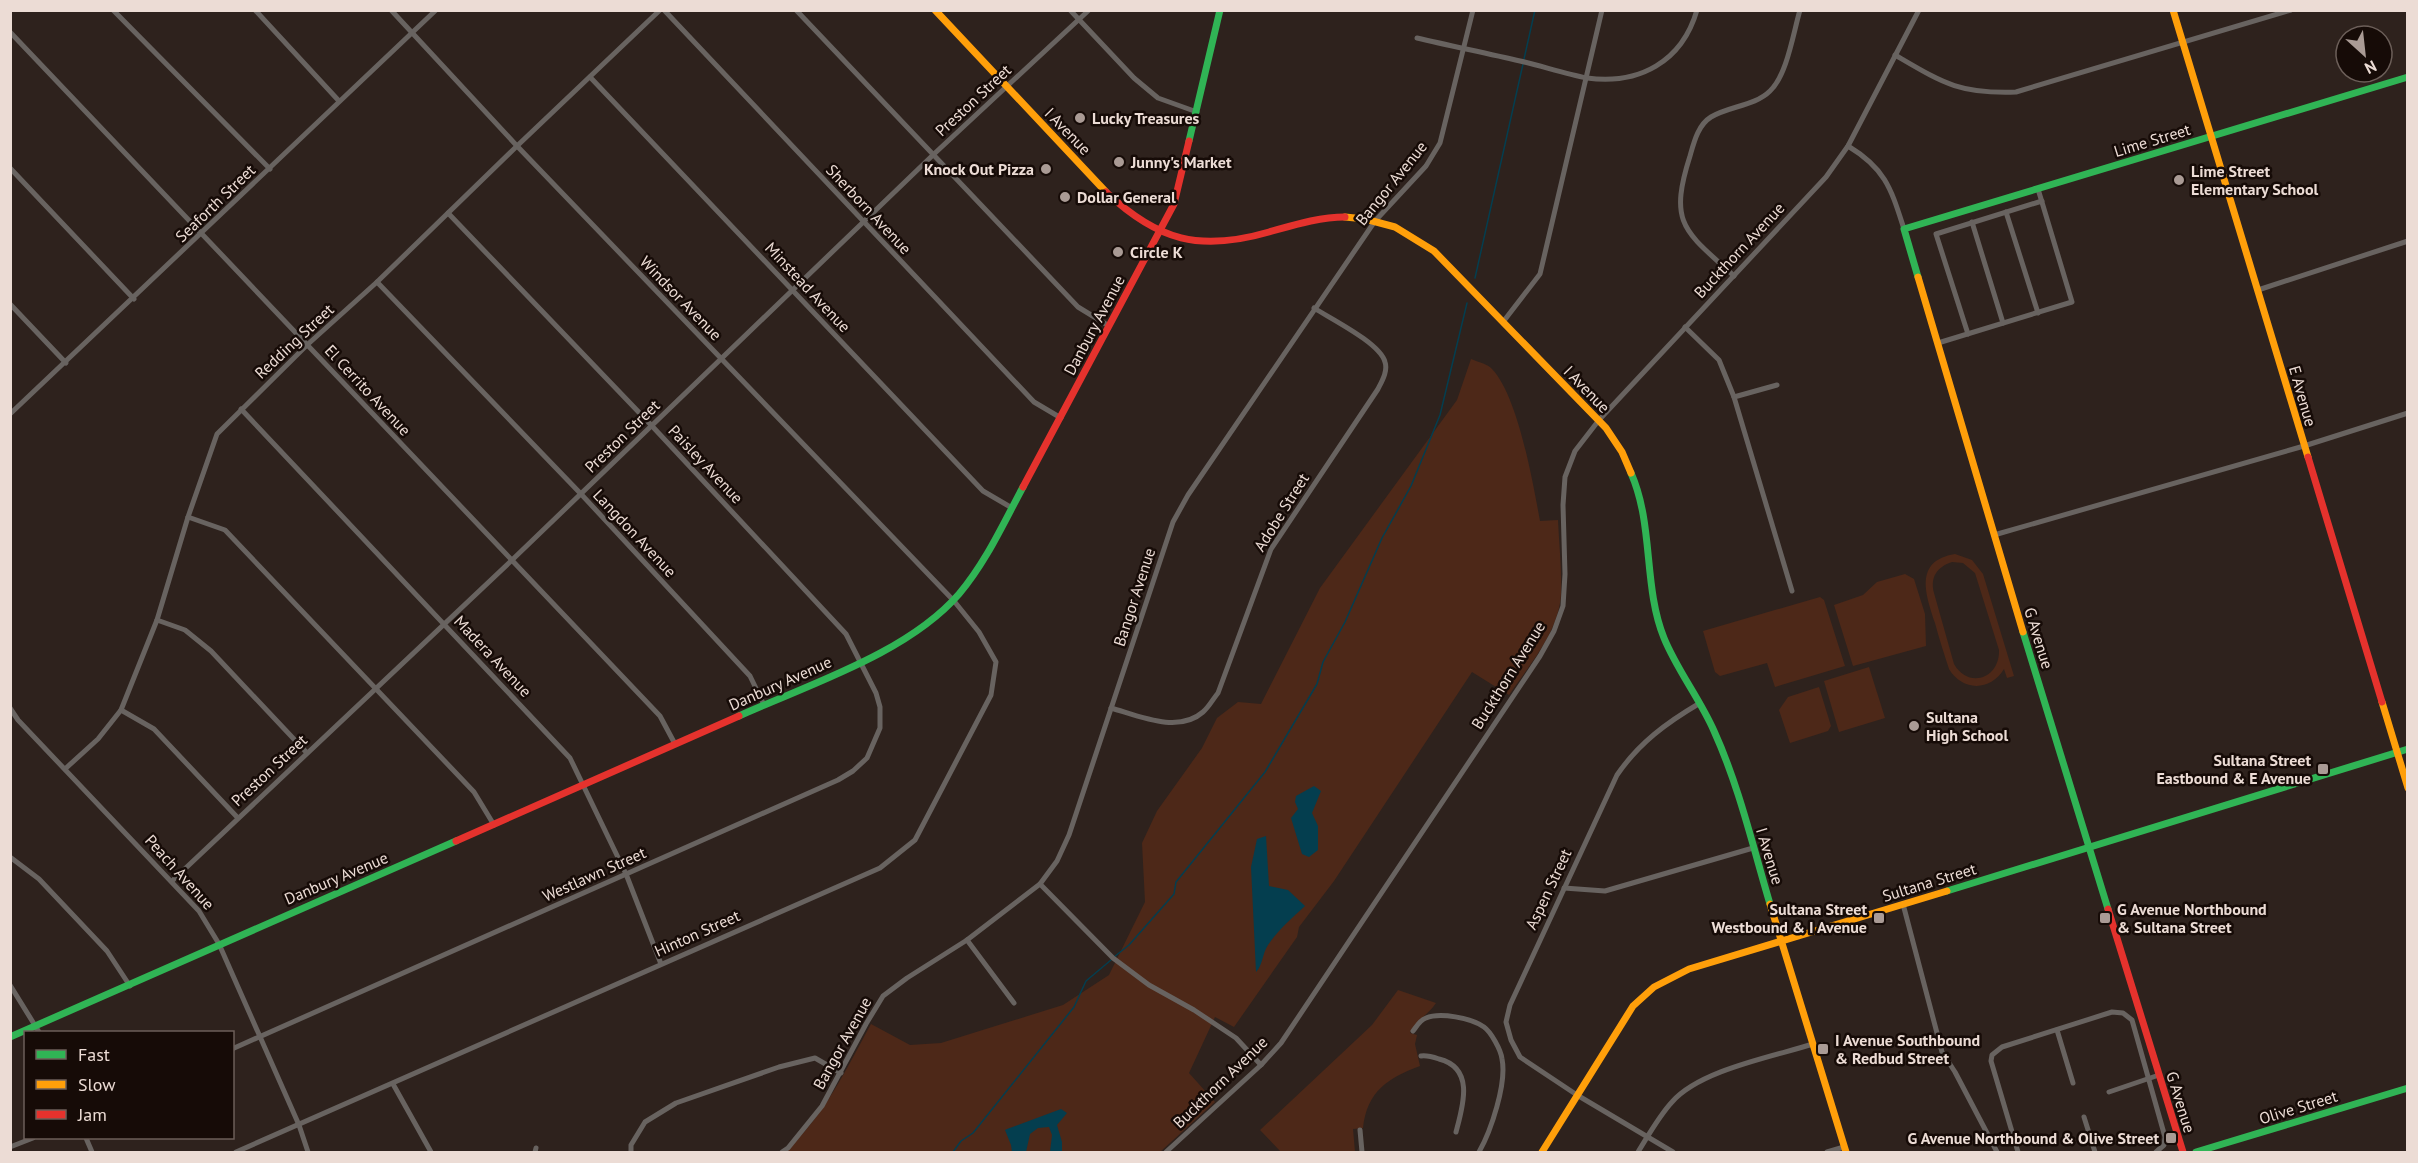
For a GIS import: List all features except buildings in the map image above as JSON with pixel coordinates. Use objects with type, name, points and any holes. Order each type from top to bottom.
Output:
[{"type":"street","points":[[113,10],[270,169]]},
{"type":"street","points":[[255,10],[339,101]]},
{"type":"street","name":"Windsor Avenue","points":[[391,10],[517,146],[954,601]]},
{"type":"street","name":"Seaforth Street","points":[[10,414],[436,10]]},
{"type":"street","name":"Redding Street","points":[[65,769],[98,739],[121,710],[157,620],[188,517],[217,434],[307,345],[377,282],[662,10]]},
{"type":"street","name":"Sherborn Avenue","points":[[662,10],[1034,402],[1061,418]]},
{"type":"street","points":[[796,10],[1078,307],[1109,326]]},
{"type":"street","name":"I Avenue","points":[[935,10],[1126,211],[1138,220],[1161,232],[1189,241],[1217,243],[1247,239],[1320,219],[1345,217],[1375,221],[1399,229],[1424,243],[1599,420],[1619,446],[1633,473],[1641,500],[1659,625],[1719,742],[1845,1150]]},
{"type":"street","points":[[1070,10],[1134,78],[1158,98],[1197,112]]},
{"type":"street","name":"Preston Street","points":[[172,881],[237,817],[511,561],[864,224],[934,154],[1089,10]]},
{"type":"street","name":"Danbury Avenue","points":[[38,1029],[219,944],[861,662],[915,634],[954,601],[984,560],[1174,204],[1220,10]]},
{"type":"street","name":"Bangor Avenue","points":[[782,1152],[788,1148],[822,1106],[883,996],[967,940],[1040,884],[1057,861],[1069,835],[1173,522],[1188,495],[1375,221],[1426,166],[1440,143],[1473,10]]},
{"type":"street","points":[[1503,322],[1540,274],[1602,10]]},
{"type":"street","points":[[1417,38],[1464,47],[1586,78],[1619,80],[1645,72],[1665,61],[1681,45],[1694,23],[1697,10]]},
{"type":"street","points":[[1734,276],[1692,237],[1680,215],[1681,184],[1697,134],[1709,118],[1726,109],[1753,101],[1769,92],[1780,77],[1800,10]]},
{"type":"street","name":"Buckthorn Avenue","points":[[1166,1152],[1261,1065],[1281,1043],[1536,662],[1554,631],[1563,606],[1565,477],[1575,451],[1599,420],[1826,177],[1848,146],[1919,10]]},
{"type":"street","name":"E Avenue","points":[[2174,10],[2210,137],[2408,788]]},
{"type":"street","points":[[1895,55],[1938,80],[1964,90],[2016,92],[2184,44],[2291,10]]},
{"type":"street","name":"El Cerrito Avenue","points":[[10,32],[660,716],[675,744]]},
{"type":"street","name":"Minstead Avenue","points":[[590,77],[984,491],[1012,508]]},
{"type":"street","name":"Lime Street","points":[[1904,229],[2408,77]]},
{"type":"street","name":"G Avenue","points":[[1848,146],[1867,157],[1881,171],[1893,194],[2183,1152]]},
{"type":"street","points":[[10,168],[134,298]]},
{"type":"street","points":[[1938,344],[2073,302],[2038,189]]},
{"type":"street","points":[[1968,334],[1936,234],[2042,201]]},
{"type":"street","points":[[2006,212],[2038,313]]},
{"type":"street","name":"Paisley Avenue","points":[[448,213],[652,426],[846,634],[861,662]]},
{"type":"street","points":[[1972,222],[2003,324]]},
{"type":"street","points":[[2258,290],[2408,241]]},
{"type":"street","name":"Langdon Avenue","points":[[377,282],[581,494],[750,676],[764,705]]},
{"type":"street","points":[[10,304],[66,363]]},
{"type":"street","name":"Adobe Street","points":[[1111,708],[1160,722],[1178,722],[1194,718],[1204,711],[1218,693],[1271,549],[1378,389],[1385,374],[1385,362],[1376,348],[1314,308]]},
{"type":"street","points":[[1685,327],[1719,360],[1734,397],[1792,591]]},
{"type":"street","points":[[1734,397],[1777,385]]},
{"type":"street","name":"Madera Avenue","points":[[241,409],[570,758],[626,874],[661,964]]},
{"type":"street","points":[[1995,535],[2304,446],[2408,413]]},
{"type":"street","points":[[188,517],[225,531],[474,792],[494,825]]},
{"type":"street","name":"Hinton Street","points":[[236,1152],[880,868],[915,840],[991,695],[996,662],[979,632],[954,601]]},
{"type":"street","points":[[157,620],[185,630],[211,651],[307,753]]},
{"type":"street","name":"Westlawn Street","points":[[234,1048],[838,780],[861,765],[878,736],[880,707],[861,662]]},
{"type":"street","name":"Aspen Street","points":[[1673,1152],[1577,1095],[1520,1057],[1511,1041],[1506,1023],[1510,1005],[1603,801],[1630,757],[1668,722],[1700,703]]},
{"type":"street","name":"Peach Avenue","points":[[10,708],[18,720],[199,910],[219,944],[299,1125],[308,1152]]},
{"type":"street","points":[[121,710],[154,729],[237,817]]},
{"type":"street","name":"Sultana Street","points":[[1542,1152],[1626,1014],[1643,994],[1666,978],[1689,969],[2408,749]]},
{"type":"street","points":[[1564,888],[1605,891],[1753,848]]},
{"type":"street","points":[[10,857],[39,879],[107,951],[130,986]]},
{"type":"street","points":[[1040,884],[1113,958],[1149,985],[1194,1010],[1236,1038],[1261,1065]]},
{"type":"street","points":[[1903,904],[1942,1052],[1997,1152]]},
{"type":"street","points":[[967,940],[1014,1003]]},
{"type":"street","points":[[10,985],[38,1029]]},
{"type":"street","points":[[2018,1152],[1991,1061],[1992,1055],[2002,1047],[2112,1012],[2123,1013],[2132,1020],[2165,1137],[2164,1145],[2156,1152]]},
{"type":"street","points":[[1413,1031],[1423,1019],[1437,1015],[1450,1015],[1484,1028],[1502,1056],[1504,1070],[1497,1104],[1485,1143],[1479,1152]]},
{"type":"street","points":[[2057,1030],[2073,1083]]},
{"type":"street","points":[[1638,1152],[1672,1101],[1695,1083],[1718,1073],[1813,1044]]},
{"type":"street","points":[[1421,1056],[1449,1061],[1460,1076],[1465,1098],[1456,1132]]},
{"type":"street","points":[[631,1152],[631,1145],[645,1122],[676,1103],[778,1067],[815,1058],[842,1073]]},
{"type":"street","points":[[2109,1092],[2159,1075]]},
{"type":"street","points":[[393,1084],[430,1152]]},
{"type":"street","name":"Olive Street","points":[[2196,1152],[2408,1088]]},
{"type":"street","points":[[2084,1117],[2095,1152]]},
{"type":"street","points":[[1360,1130],[1362,1152]]},
{"type":"street","points":[[10,1147],[28,1139]]},
{"type":"street","points":[[1827,1152],[1845,1150]]},
{"type":"shaded area","points":[[1471,359],[1492,369],[1509,399],[1523,441],[1540,521],[1558,520],[1561,594],[1555,622],[1542,648],[1509,695],[1472,672],[1334,881],[1299,927],[1297,937],[1234,1027],[1215,1017],[1189,1073],[1215,1102],[1160,1152],[785,1152],[823,1108],[871,1024],[910,1045],[941,1043],[1063,1005],[1109,975],[1145,902],[1142,843],[1157,811],[1202,748],[1217,718],[1238,702],[1261,704],[1320,588],[1457,400]]},
{"type":"shaded area","points":[[1955,554],[1972,560],[1983,574],[2014,676],[2007,678],[2004,669],[1991,682],[1976,686],[1961,682],[1949,669],[1926,591],[1928,572],[1933,564]],"holes":[[[1952,562],[1963,563],[1975,573],[1999,650],[1998,660],[1989,674],[1975,678],[1960,672],[1954,664],[1933,587],[1934,577],[1942,567]]]},
{"type":"shaded area","points":[[1905,574],[1914,579],[1925,614],[1926,646],[1853,666],[1834,605],[1863,595],[1877,582]]},
{"type":"shaded area","points":[[1820,597],[1824,600],[1845,666],[1775,687],[1767,663],[1720,676],[1715,672],[1703,631]]},
{"type":"shaded area","points":[[1869,667],[1885,718],[1839,732],[1824,681]]},
{"type":"shaded area","points":[[1819,687],[1831,726],[1828,731],[1790,743],[1779,710],[1788,697]]},
{"type":"shaded area","points":[[1398,990],[1436,1003],[1410,1033],[1417,1035],[1415,1044],[1420,1066],[1389,1081],[1374,1095],[1365,1115],[1363,1128],[1353,1129],[1355,1152],[1281,1152],[1260,1130],[1372,1025]]},
{"type":"water","points":[[1314,786],[1321,791],[1312,813],[1318,826],[1318,850],[1309,857],[1302,854],[1291,818],[1298,809],[1295,802],[1296,796]]},
{"type":"water","points":[[1266,836],[1269,886],[1288,890],[1305,906],[1266,948],[1256,972],[1251,867],[1257,839]]},
{"type":"water","points":[[1061,1109],[1067,1113],[1057,1125],[1062,1142],[1062,1152],[1050,1152],[1052,1135],[1049,1127],[1038,1128],[1030,1134],[1026,1152],[1012,1152],[1005,1130]]},
{"type":"waterway","points":[[1524,59],[1535,10]]},
{"type":"waterway","points":[[1475,278],[1523,64]]},
{"type":"waterway","points":[[1114,957],[1129,945],[1174,894],[1176,882],[1265,772],[1317,684],[1323,662],[1345,622],[1382,538],[1411,486],[1440,415],[1467,303]]},
{"type":"waterway","points":[[953,1152],[961,1141],[973,1133],[1074,1007],[1086,981],[1111,960]]},
{"type":"traffic: fast","points":[[1189,141],[1220,10]]},
{"type":"traffic: fast","points":[[1918,277],[1904,229],[2408,77]]},
{"type":"traffic: fast","points":[[1631,473],[1643,513],[1657,618],[1669,650],[1708,719],[1723,752],[1745,817],[1770,904]]},
{"type":"traffic: fast","points":[[739,716],[826,679],[886,650],[938,615],[959,594],[978,569],[1023,487]]},
{"type":"traffic: fast","points":[[2023,632],[2108,909]]},
{"type":"traffic: fast","points":[[1947,891],[2408,749]]},
{"type":"traffic: fast","points":[[10,1037],[456,841]]},
{"type":"traffic: fast","points":[[2196,1152],[2408,1088]]},
{"type":"traffic: slow","points":[[935,10],[1106,192]]},
{"type":"traffic: slow","points":[[2173,10],[2308,457]]},
{"type":"traffic: slow","points":[[1345,217],[1365,219],[1395,227],[1434,251],[1606,428],[1622,452],[1631,473]]},
{"type":"traffic: slow","points":[[1918,277],[2023,632]]},
{"type":"traffic: slow","points":[[2382,702],[2408,788]]},
{"type":"traffic: slow","points":[[1542,1152],[1633,1006],[1654,987],[1689,969],[1947,891]]},
{"type":"traffic: slow","points":[[1770,904],[1846,1152]]},
{"type":"traffic: jam","points":[[1023,487],[1174,204],[1189,141]]},
{"type":"traffic: jam","points":[[1106,192],[1144,222],[1181,238],[1201,241],[1244,238],[1326,218],[1345,217]]},
{"type":"traffic: jam","points":[[2308,457],[2382,702]]},
{"type":"traffic: jam","points":[[456,841],[739,716]]},
{"type":"traffic: jam","points":[[2108,909],[2183,1152]]},
{"type":"place","name":"Lucky Treasures","points":[[1080,118]]},
{"type":"place","name":"Junny's Market","points":[[1119,162]]},
{"type":"place","name":"Knock Out Pizza","points":[[1046,169]]},
{"type":"place","name":"Lime Street Elementary School","points":[[2179,180]]},
{"type":"place","name":"Dollar General","points":[[1065,197]]},
{"type":"place","name":"Circle K","points":[[1118,252]]},
{"type":"place","name":"Sultana High School","points":[[1914,726]]},
{"type":"place","name":"Sultana Street Eastbound & E Avenue","points":[[2323,769]]},
{"type":"place","name":"Sultana Street Westbound & I Avenue","points":[[1879,918]]},
{"type":"place","name":"G Avenue Northbound & Sultana Street","points":[[2105,918]]},
{"type":"place","name":"I Avenue Southbound & Redbud Street","points":[[1823,1049]]},
{"type":"place","name":"G Avenue Northbound & Olive Street","points":[[2171,1138]]}]
